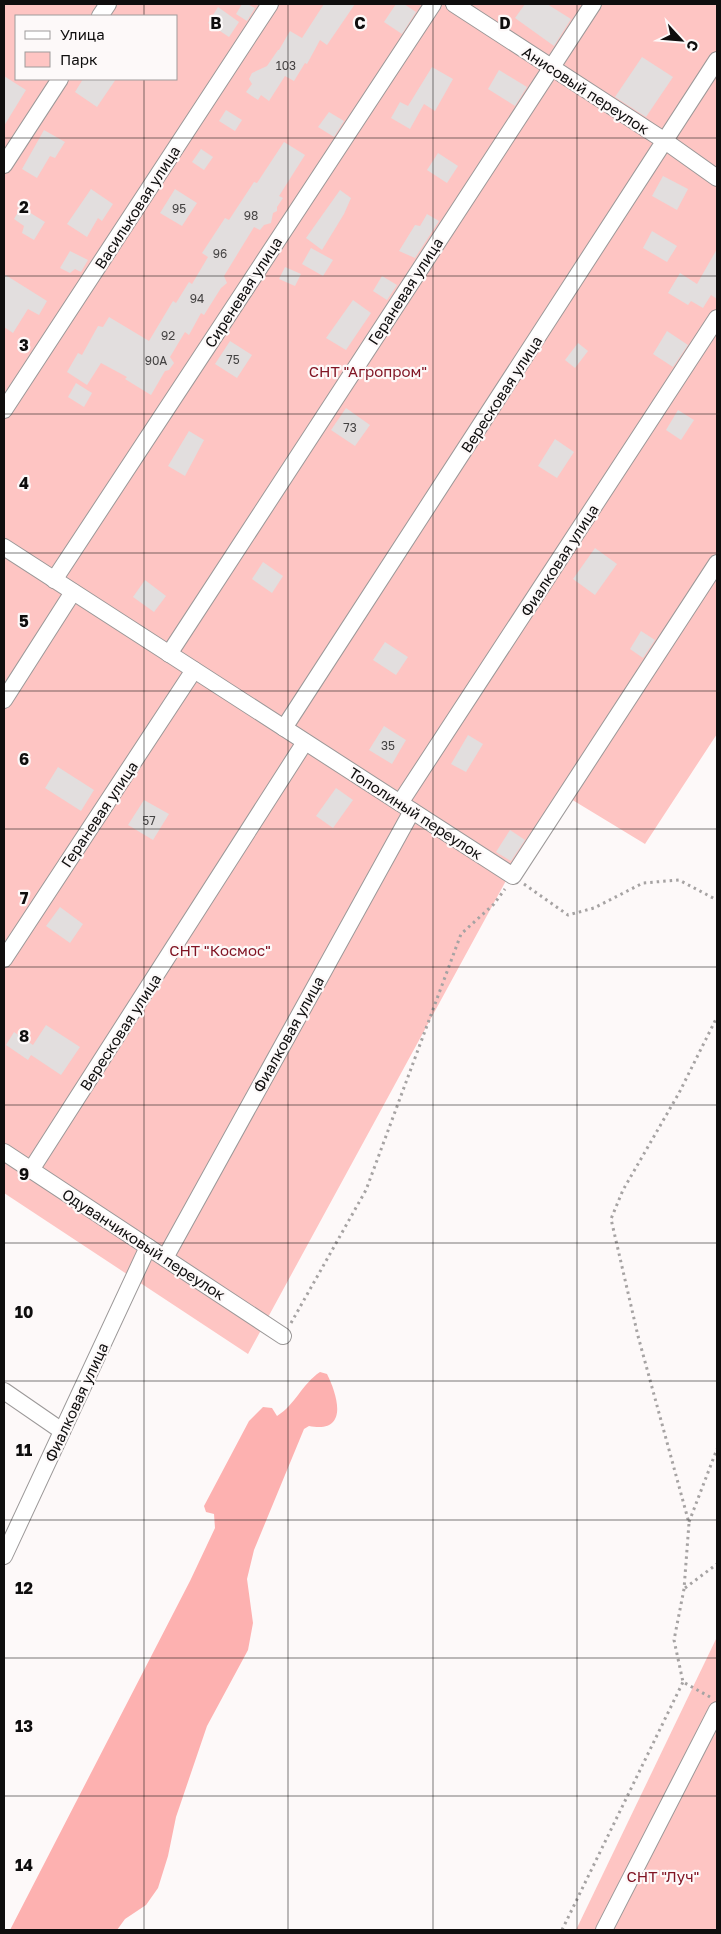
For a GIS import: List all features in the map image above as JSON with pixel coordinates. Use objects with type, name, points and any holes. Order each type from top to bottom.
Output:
[{"type":"lane","points":[[101,15],[108,4]]},
{"type":"lane","name":"Васильковая улица","points":[[4,410],[270,4]]},
{"type":"lane","name":"Сиреневая улица","points":[[54,580],[433,4]]},
{"type":"lane","name":"Анисовый переулок","points":[[454,4],[665,141],[717,178]]},
{"type":"lane","name":"Гераневая улица","points":[[169,654],[593,4]]},
{"type":"lane","name":"Вересковая улица","points":[[284,728],[717,60]]},
{"type":"lane","points":[[4,165],[59,80]]},
{"type":"lane","name":"Фиалковая улица","points":[[165,1258],[406,807],[717,318]]},
{"type":"lane","name":"Тополиный переулок","points":[[4,547],[513,876]]},
{"type":"lane","points":[[513,876],[717,562]]},
{"type":"lane","points":[[4,700],[73,592]]},
{"type":"lane","name":"Гераневая улица","points":[[4,958],[194,670]]},
{"type":"lane","name":"Вересковая улица","points":[[31,1170],[305,742]]},
{"type":"lane","name":"Одуванчиковый переулок","points":[[4,1152],[283,1336]]},
{"type":"lane","name":"Фиалковая улица","points":[[4,1556],[148,1247]]},
{"type":"lane","points":[[4,1391],[62,1430]]},
{"type":"lane","points":[[604,1930],[717,1710]]},
{"type":"path","points":[[283,1336],[366,1190],[461,934],[494,904],[513,876],[568,915],[594,908],[643,883],[679,880],[717,900]]},
{"type":"path","points":[[689,1522],[638,1336],[611,1219],[624,1190],[680,1093],[717,1017]]},
{"type":"path","points":[[562,1930],[683,1682],[674,1640],[684,1589],[689,1522],[717,1449]]},
{"type":"path","points":[[684,1589],[717,1564]]},
{"type":"path","points":[[683,1682],[717,1701]]},
{"type":"green space","name":"СНТ \"Агропром\"","points":[[4,4],[717,4],[717,734],[645,844],[561,793],[508,877],[248,1354],[4,1193]]},
{"type":"green space","name":"СНТ \"Луч\"","points":[[717,1637],[717,1930],[576,1930]]},
{"type":"shaded area","points":[[320,1372],[327,1374],[331,1383],[337,1402],[335,1419],[330,1424],[322,1427],[309,1426],[304,1429],[254,1550],[247,1579],[253,1623],[248,1650],[207,1726],[176,1817],[168,1856],[158,1888],[146,1905],[125,1919],[117,1930],[10,1930],[190,1581],[215,1528],[214,1514],[206,1512],[204,1506],[249,1421],[263,1407],[272,1408],[277,1416],[289,1406],[308,1382]]},
{"type":"building","points":[[242,4],[255,8],[247,21],[236,14]]},
{"type":"building","points":[[324,4],[355,4],[327,45],[320,40],[307,64],[305,63],[294,81],[285,76],[269,101],[261,95],[258,100],[246,92],[252,84],[249,79],[252,73],[267,66],[290,31],[302,38]]},
{"type":"building","points":[[396,4],[404,4],[416,12],[402,34],[384,22]]},
{"type":"building","points":[[525,4],[547,4],[571,19],[554,46],[515,18]]},
{"type":"building","points":[[218,7],[239,22],[229,37],[208,23]]},
{"type":"building","points":[[642,57],[673,77],[646,117],[615,97]]},
{"type":"building","points":[[432,67],[453,79],[435,111],[424,104],[410,129],[391,118],[400,102],[408,106]]},
{"type":"building","points":[[499,70],[527,87],[515,106],[488,89]]},
{"type":"building","points":[[4,76],[26,90],[4,126]]},
{"type":"building","points":[[82,80],[115,80],[97,107],[75,92]]},
{"type":"building","points":[[226,110],[242,120],[235,131],[219,121]]},
{"type":"building","points":[[329,112],[344,121],[334,137],[318,127]]},
{"type":"building","points":[[44,130],[65,142],[55,158],[50,156],[37,178],[22,169]]},
{"type":"building","points":[[284,142],[305,155],[279,196],[283,198],[277,207],[277,211],[273,213],[271,223],[264,225],[260,230],[254,227],[224,276],[227,283],[221,288],[204,315],[201,313],[189,335],[185,332],[170,357],[174,363],[169,370],[165,371],[151,395],[125,379],[127,377],[101,363],[87,385],[67,372],[78,353],[82,355],[98,326],[103,327],[109,317],[149,341],[173,301],[176,303],[189,282],[192,284],[208,257],[202,253],[225,218],[229,220],[254,182],[257,183]]},
{"type":"building","points":[[201,149],[213,157],[204,170],[192,162]]},
{"type":"building","points":[[438,153],[458,166],[447,183],[427,170]]},
{"type":"building","points":[[663,176],[688,189],[677,210],[652,196]]},
{"type":"building","points":[[91,189],[113,204],[102,221],[98,218],[87,237],[67,224]]},
{"type":"building","points":[[175,189],[197,203],[182,226],[160,213]]},
{"type":"building","points":[[340,190],[351,198],[344,214],[322,250],[306,238]]},
{"type":"building","points":[[21,207],[45,222],[34,240],[22,233],[24,226],[14,219]]},
{"type":"building","points":[[427,214],[439,221],[415,258],[399,251],[415,225],[420,226]]},
{"type":"building","points":[[652,231],[677,246],[667,262],[643,248]]},
{"type":"building","points":[[311,248],[333,260],[323,276],[302,264]]},
{"type":"building","points":[[717,249],[717,299],[711,295],[703,308],[691,301],[688,305],[668,293],[680,273],[697,284]]},
{"type":"building","points":[[70,251],[88,260],[81,272],[75,269],[70,273],[60,268]]},
{"type":"building","points":[[285,267],[301,274],[295,286],[279,279]]},
{"type":"building","points":[[4,274],[47,301],[39,315],[28,309],[13,333],[4,327]]},
{"type":"building","points":[[382,276],[397,285],[387,300],[373,291]]},
{"type":"building","points":[[353,300],[371,313],[346,350],[326,338]]},
{"type":"building","points":[[667,331],[688,345],[673,367],[653,354]]},
{"type":"building","points":[[230,341],[252,355],[237,378],[215,364]]},
{"type":"building","points":[[578,343],[588,351],[575,368],[565,360]]},
{"type":"building","points":[[76,383],[92,393],[84,407],[68,397]]},
{"type":"building","points":[[346,408],[370,425],[355,446],[331,430]]},
{"type":"building","points":[[678,410],[694,420],[681,440],[666,430]]},
{"type":"building","points":[[189,431],[204,440],[185,476],[168,466]]},
{"type":"building","points":[[555,439],[574,452],[557,478],[538,466]]},
{"type":"building","points":[[595,548],[617,564],[595,595],[573,579]]},
{"type":"building","points":[[263,562],[283,576],[272,593],[252,579]]},
{"type":"building","points":[[145,580],[166,596],[154,612],[133,597]]},
{"type":"building","points":[[641,631],[655,640],[643,658],[630,649]]},
{"type":"building","points":[[385,642],[408,657],[396,675],[373,660]]},
{"type":"building","points":[[384,726],[406,740],[392,764],[369,750]]},
{"type":"building","points":[[468,735],[483,744],[466,772],[451,764]]},
{"type":"building","points":[[58,767],[94,790],[81,811],[45,788]]},
{"type":"building","points":[[336,788],[353,800],[333,828],[316,816]]},
{"type":"building","points":[[144,800],[169,814],[153,840],[128,825]]},
{"type":"building","points":[[510,830],[525,840],[511,861],[496,852]]},
{"type":"building","points":[[60,907],[83,924],[70,943],[46,926]]},
{"type":"building","points":[[46,1025],[80,1047],[61,1075],[31,1055],[28,1060],[6,1045],[14,1032],[33,1045]]},
{"type":"park label","name":"СНТ \"Космос\"","points":[[220,950]]}]
